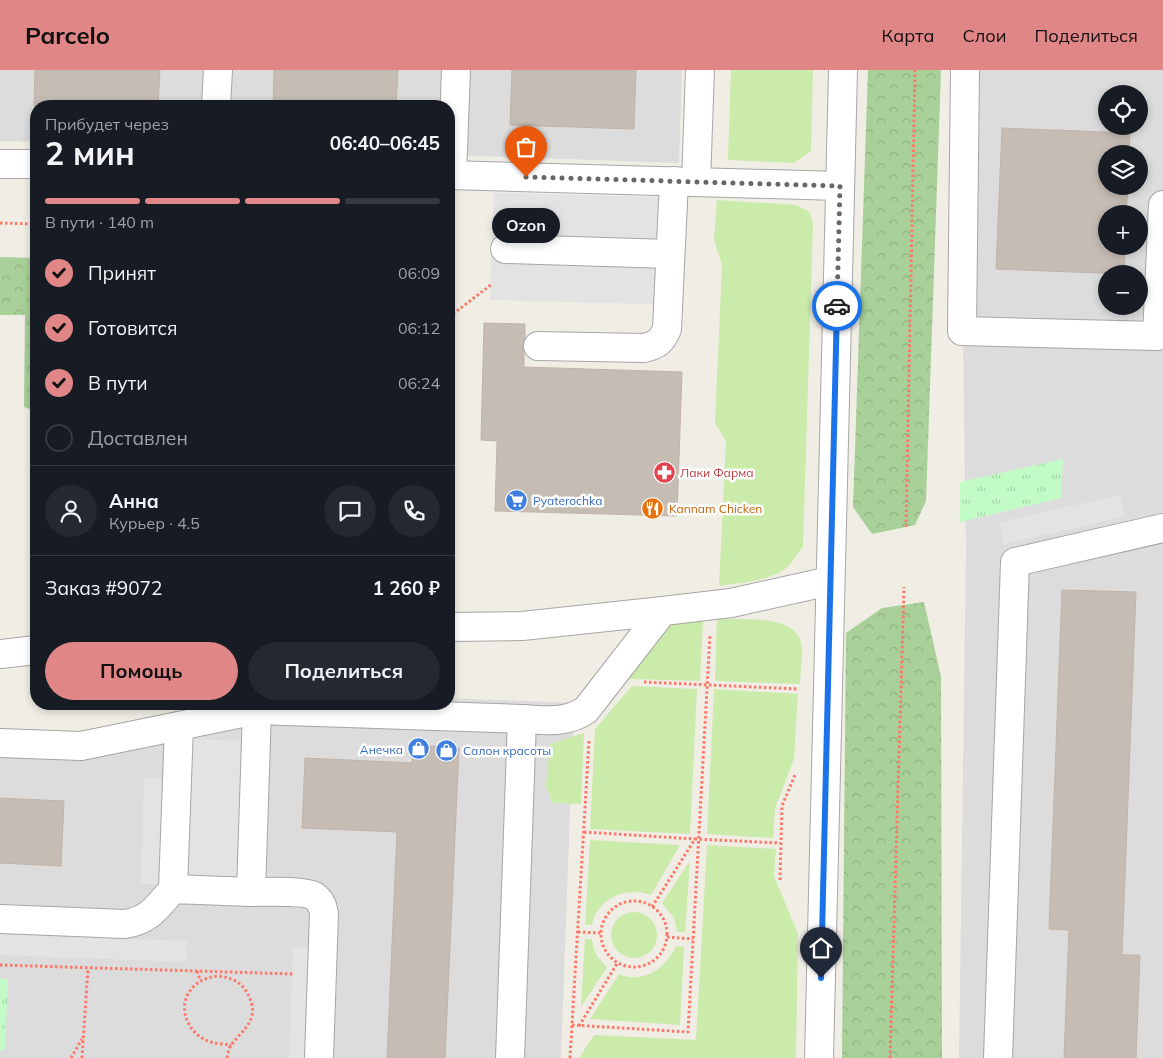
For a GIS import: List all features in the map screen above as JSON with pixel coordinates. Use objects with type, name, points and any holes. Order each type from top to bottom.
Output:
[{"type":"street","points":[[216,100],[218,70]]},
{"type":"street","points":[[454,100],[456,70]]},
{"type":"street","points":[[538,346],[644,348],[654,346],[663,339],[667,329],[670,254],[685,181],[700,70]]},
{"type":"street","points":[[819,1058],[843,70]]},
{"type":"street","points":[[965,70],[962,331],[1157,336],[1163,205]]},
{"type":"street","points":[[0,164],[30,164]]},
{"type":"street","points":[[455,175],[840,186]]},
{"type":"street","points":[[505,249],[670,254]]},
{"type":"street","points":[[998,1058],[1015,562],[1163,528]]},
{"type":"street","points":[[455,627],[522,626],[663,611],[731,602],[830,581]]},
{"type":"street","points":[[0,743],[81,746],[257,710],[560,720],[575,718],[586,710],[663,611]]},
{"type":"street","points":[[0,654],[30,651]]},
{"type":"street","points":[[251,892],[257,710]]},
{"type":"street","points":[[510,1058],[522,719]]},
{"type":"street","points":[[0,919],[125,924],[139,922],[173,889],[179,726]]},
{"type":"street","points":[[173,889],[315,896],[322,905],[324,913],[319,1058]]},
{"type":"path","points":[[906,527],[915,70]]},
{"type":"path","points":[[0,222],[30,224]]},
{"type":"path","points":[[455,312],[492,284]]},
{"type":"path","points":[[890,1058],[904,587]]},
{"type":"path","points":[[572,1026],[688,1032],[697,839],[710,632]]},
{"type":"path","points":[[639,682],[806,689]]},
{"type":"path","points":[[570,1058],[590,739]]},
{"type":"path","points":[[780,880],[782,806],[798,767]]},
{"type":"path","points":[[584,832],[780,843]]},
{"type":"path","points":[[652,907],[697,839]]},
{"type":"path","points":[[636,901],[652,907],[663,917],[667,927],[664,948],[658,957],[648,964],[638,967],[626,966],[608,954],[603,944],[601,933],[603,923],[608,914],[626,902],[636,901]]},
{"type":"path","points":[[578,932],[601,933]]},
{"type":"path","points":[[667,937],[693,939]]},
{"type":"path","points":[[579,1026],[618,962]]},
{"type":"path","points":[[0,965],[322,975]]},
{"type":"path","points":[[82,1058],[88,968]]},
{"type":"path","points":[[197,971],[200,980]]},
{"type":"path","points":[[227,1058],[231,1045],[244,1032],[252,1014],[250,995],[237,981],[218,975],[200,980],[187,995],[184,1014],[192,1031],[208,1042],[231,1045]]},
{"type":"path","points":[[71,1058],[84,1037]]},
{"type":"shaded area","points":[[0,70],[682,70],[679,163],[455,155],[455,100],[30,100],[30,142],[0,141]]},
{"type":"shaded area","points":[[959,70],[1163,70],[1163,1058],[959,1058],[966,550]]},
{"type":"shaded area","points":[[494,193],[688,198],[683,305],[490,300]]},
{"type":"shaded area","points":[[1120,495],[1124,517],[1004,544],[999,522]]},
{"type":"shaded area","points":[[455,698],[574,703],[561,1058],[0,1058],[0,732],[64,735],[196,710],[455,710]]},
{"type":"shaded area","points":[[192,739],[246,741],[241,880],[187,878]]},
{"type":"shaded area","points":[[144,778],[165,779],[162,884],[141,884]]},
{"type":"shaded area","points":[[0,934],[187,941],[186,962],[0,955]]},
{"type":"shaded area","points":[[293,947],[314,948],[310,1058],[289,1058]]},
{"type":"green space","points":[[731,70],[813,70],[811,151],[794,163],[728,160]]},
{"type":"green space","points":[[868,70],[941,70],[926,501],[915,525],[872,534],[853,507]]},
{"type":"green space","points":[[717,200],[796,205],[810,212],[813,224],[803,547],[788,567],[779,573],[754,581],[719,586],[726,441],[715,423],[722,265],[714,240]]},
{"type":"green space","points":[[0,257],[30,258],[30,409],[24,407],[25,315],[0,315]]},
{"type":"green space","points":[[1063,459],[1061,498],[960,522],[960,482]]},
{"type":"green space","points":[[924,602],[941,677],[942,1058],[842,1058],[846,633],[882,608]]},
{"type":"green space","points":[[717,619],[765,620],[788,627],[797,633],[802,647],[800,684],[715,681]]},
{"type":"green space","points":[[685,620],[703,621],[700,681],[629,679],[667,628],[676,622]]},
{"type":"green space","points":[[632,686],[697,689],[690,834],[590,829],[595,729]]},
{"type":"green space","points":[[714,689],[798,694],[794,759],[775,808],[773,838],[707,834]]},
{"type":"green space","points":[[584,733],[581,804],[552,803],[546,786],[550,744]]},
{"type":"green space","points":[[590,840],[680,845],[651,895],[632,892],[614,896],[600,908],[592,925],[585,925]]},
{"type":"green space","points":[[707,845],[776,849],[774,876],[798,934],[796,1058],[579,1058],[594,1035],[696,1040]]},
{"type":"green space","points":[[690,861],[685,932],[677,932],[674,918],[662,903]]},
{"type":"green space","points":[[634,912],[647,916],[653,922],[657,935],[653,948],[647,954],[634,958],[621,954],[615,948],[611,935],[615,922],[621,916]]},
{"type":"green space","points":[[585,939],[592,939],[596,954],[607,967],[581,1007]]},
{"type":"green space","points":[[676,946],[684,947],[680,1025],[590,1019],[619,974],[628,977],[645,976],[660,968]]},
{"type":"green space","points":[[0,979],[8,979],[5,1050],[0,1050]]},
{"type":"building","points":[[35,70],[160,70],[158,100],[34,100]]},
{"type":"building","points":[[274,70],[398,70],[396,100],[273,100]]},
{"type":"building","points":[[512,70],[636,70],[634,129],[510,125]]},
{"type":"building","points":[[1002,128],[1098,132],[1098,135],[1130,135],[1129,145],[1098,145],[1098,195],[1127,195],[1127,205],[1098,205],[1098,255],[1125,255],[1124,265],[1098,265],[1098,273],[996,269]]},
{"type":"building","points":[[484,323],[525,324],[525,337],[522,345],[524,367],[682,372],[677,516],[495,511],[497,441],[481,440]]},
{"type":"building","points":[[1062,590],[1136,592],[1122,955],[1140,955],[1136,1058],[1064,1058],[1069,930],[1049,929]]},
{"type":"building","points":[[413,745],[459,748],[445,1058],[387,1058],[397,832],[302,828],[305,758],[412,763]]},
{"type":"building","points":[[0,798],[64,801],[61,866],[0,863]]},
{"type":"way so far","points":[[526,177],[840,186],[837,306]]},
{"type":"place","name":"Ozon","points":[[526,177]]},
{"type":"place","name":"Лаки Фарма","points":[[664,472]]},
{"type":"place","name":"Pyaterochka","points":[[517,500]]},
{"type":"place","name":"Kannam Chicken","points":[[653,508]]},
{"type":"place","name":"Анечка","points":[[419,749]]},
{"type":"place","name":"Салон красоты","points":[[447,750]]},
{"type":"route","points":[[821,978],[837,306]]}]
